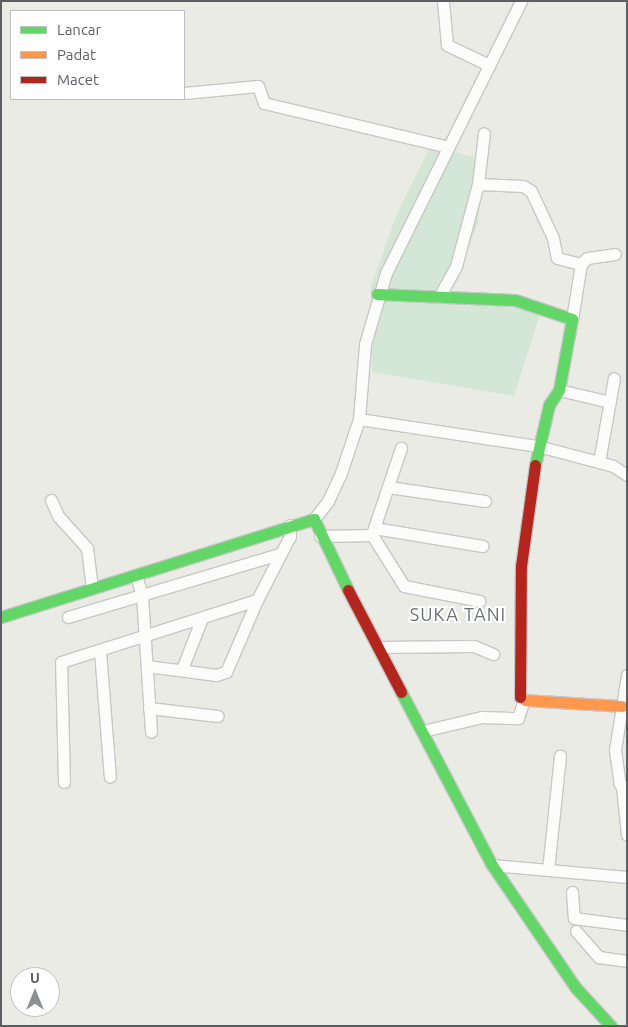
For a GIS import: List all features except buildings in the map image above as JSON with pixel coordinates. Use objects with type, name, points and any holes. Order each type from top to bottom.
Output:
[{"type":"street","points":[[443,1],[447,45],[489,65]]},
{"type":"street","points":[[68,617],[140,587],[286,541],[314,519],[328,501],[341,473],[359,419],[365,344],[377,294],[521,1]]},
{"type":"street","points":[[185,93],[256,86],[264,103],[448,147]]},
{"type":"street","points":[[439,297],[456,266],[478,184],[484,132]]},
{"type":"street","points":[[478,184],[523,186],[531,191],[553,238],[557,258],[581,264]]},
{"type":"street","points":[[615,254],[587,258],[581,264],[559,390],[549,405],[538,446],[521,566],[517,685],[518,695],[524,699],[622,706]]},
{"type":"street","points":[[377,294],[515,300],[572,318]]},
{"type":"street","points":[[599,462],[614,378]]},
{"type":"street","points":[[559,390],[610,402]]},
{"type":"street","points":[[359,419],[538,446],[599,462],[627,475]]},
{"type":"street","points":[[400,448],[373,531],[404,586],[480,601]]},
{"type":"street","points":[[388,487],[485,500]]},
{"type":"street","points":[[50,500],[58,516],[87,548],[92,588]]},
{"type":"street","points":[[314,519],[320,536],[492,866],[576,988],[611,1026]]},
{"type":"street","points":[[320,536],[373,531],[483,546]]},
{"type":"street","points":[[1,617],[92,588],[140,587],[286,541]]},
{"type":"street","points":[[147,666],[182,669],[216,675],[226,672],[257,600],[286,541]]},
{"type":"street","points":[[140,587],[151,732]]},
{"type":"street","points":[[64,782],[59,664],[257,600]]},
{"type":"street","points":[[182,669],[202,618]]},
{"type":"street","points":[[379,647],[474,646],[493,654]]},
{"type":"street","points":[[100,652],[110,777]]},
{"type":"street","points":[[627,675],[615,750],[625,787],[627,835]]},
{"type":"street","points":[[423,731],[482,717],[518,718],[524,699]]},
{"type":"street","points":[[149,708],[218,716]]},
{"type":"street","points":[[548,870],[560,756]]},
{"type":"street","points":[[492,866],[627,877]]},
{"type":"street","points":[[572,892],[574,918],[627,925]]},
{"type":"street","points":[[576,931],[599,957],[627,961]]},
{"type":"green space","points":[[430,147],[484,159],[478,224],[448,294],[541,311],[514,396],[372,372],[371,286],[398,211]]},
{"type":"traffic: fast","points":[[377,294],[515,300],[572,319],[559,390],[549,405],[535,465]]},
{"type":"traffic: fast","points":[[1,617],[314,519],[348,590]]},
{"type":"traffic: fast","points":[[401,692],[492,865],[576,988],[611,1026]]},
{"type":"traffic: slow","points":[[520,697],[526,700],[622,706]]},
{"type":"traffic: jam","points":[[520,697],[521,566],[535,465]]},
{"type":"traffic: jam","points":[[348,590],[401,692]]},
{"type":"district","name":"SUKA TANI","points":[[458,614]]}]
